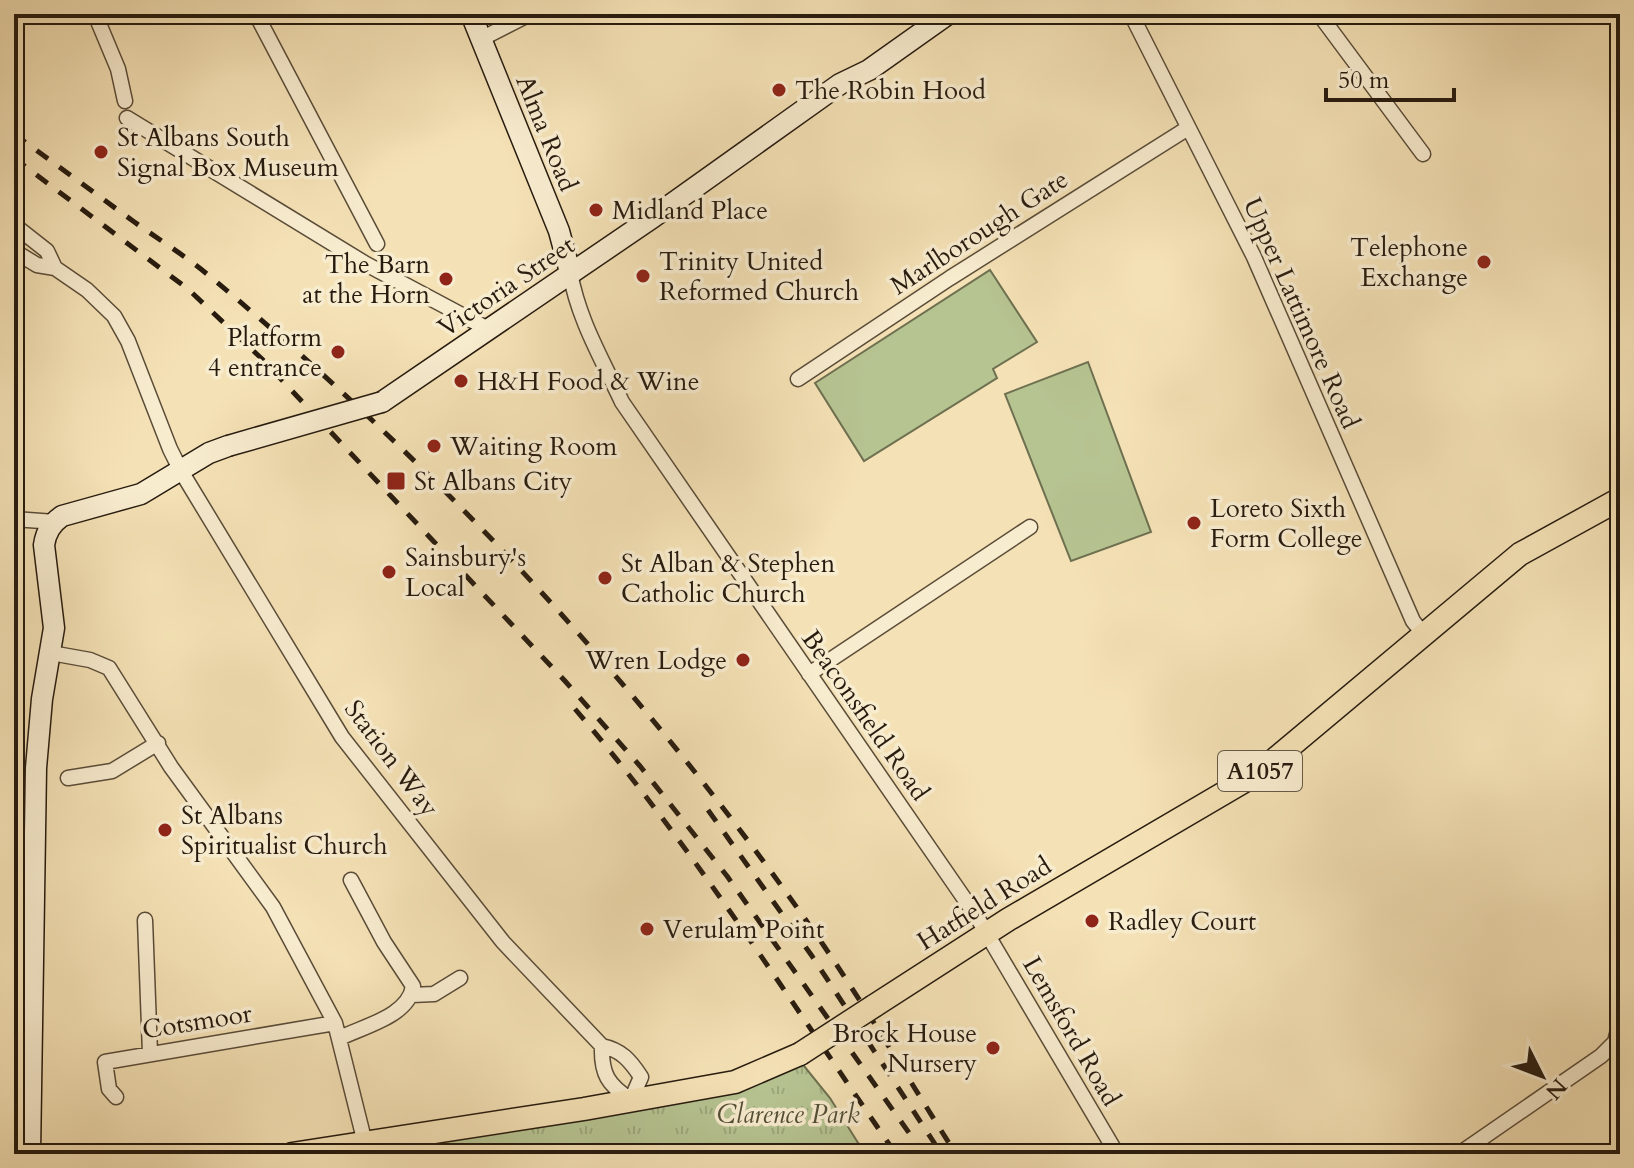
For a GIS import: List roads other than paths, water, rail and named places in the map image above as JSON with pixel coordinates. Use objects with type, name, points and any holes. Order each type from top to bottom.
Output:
[{"type":"main road","name":"Alma Road","points":[[471,14],[556,223],[570,272]]},
{"type":"main road","name":"Victoria Street","points":[[55,522],[70,512],[141,494],[209,453],[228,446],[382,402],[652,218],[840,84],[869,70],[948,14]]},
{"type":"main road","name":"Hatfield Road","points":[[292,1154],[735,1082],[800,1054],[987,933],[1248,779],[1520,554],[1620,499]]},
{"type":"main road","points":[[30,1154],[36,768],[38,732],[54,628],[44,545],[55,522]]},
{"type":"street","points":[[95,14],[118,69],[125,101]]},
{"type":"street","points":[[256,14],[377,244]]},
{"type":"street","points":[[481,39],[530,14]]},
{"type":"street","name":"Upper Lattimore Road","points":[[1131,14],[1254,257],[1413,621],[1424,635]]},
{"type":"street","points":[[1319,14],[1423,154]]},
{"type":"street","points":[[127,118],[366,264],[488,329]]},
{"type":"street","name":"Marlborough Gate","points":[[798,379],[950,278],[1188,128]]},
{"type":"street","points":[[14,225],[47,251],[55,268]]},
{"type":"street","points":[[14,251],[37,265],[55,268]]},
{"type":"street","name":"Station Way","points":[[55,268],[105,304],[123,328],[181,471],[342,737],[503,942],[602,1046],[618,1050],[641,1077],[631,1100]]},
{"type":"street","name":"Beaconsfield Road","points":[[570,272],[574,297],[582,318],[622,402],[987,933]]},
{"type":"street","points":[[14,519],[55,522]]},
{"type":"street","points":[[809,674],[1030,527]]},
{"type":"street","points":[[51,653],[90,660],[109,668],[171,767],[273,907],[337,1030],[365,1143]]},
{"type":"street","points":[[68,778],[112,771],[158,743]]},
{"type":"street","points":[[351,880],[384,942],[408,976],[413,986],[412,995],[434,994],[460,978]]},
{"type":"street","points":[[145,920],[150,1053]]},
{"type":"street","name":"Lemsford Road","points":[[987,933],[1117,1154]]},
{"type":"street","name":"Cotsmoor","points":[[116,1097],[109,1089],[105,1062],[150,1053],[337,1030],[398,1010],[412,995]]},
{"type":"street","points":[[1459,1154],[1615,1054],[1620,1022]]},
{"type":"street","points":[[602,1046],[601,1064],[613,1088],[631,1100]]},
{"type":"railway","points":[[14,134],[198,267],[294,348],[459,506],[538,589],[688,763],[757,853],[824,946],[956,1154]]},
{"type":"railway","points":[[14,158],[188,289],[262,359],[565,681],[640,766],[727,876],[924,1154]]},
{"type":"railway","points":[[575,709],[701,871],[896,1154]]},
{"type":"railway","points":[[708,810],[812,956],[935,1144]]},
{"type":"place","name":"The Robin Hood","points":[[779,90]]},
{"type":"place","name":"St Albans South Signal Box Museum","points":[[101,152]]},
{"type":"place","name":"Midland Place","points":[[596,210]]},
{"type":"place","name":"Telephone Exchange","points":[[1484,262]]},
{"type":"place","name":"Trinity United Reformed Church","points":[[643,276]]},
{"type":"place","name":"The Barn at the Horn","points":[[446,279]]},
{"type":"place","name":"Platform 4 entrance","points":[[338,352]]},
{"type":"place","name":"H&H Food & Wine","points":[[461,381]]},
{"type":"place","name":"Waiting Room","points":[[434,446]]},
{"type":"place","name":"St Albans City","points":[[396,481]]},
{"type":"place","name":"Loreto Sixth Form College","points":[[1194,523]]},
{"type":"place","name":"Sainsbury's Local","points":[[389,572]]},
{"type":"place","name":"St Alban & Stephen Catholic Church","points":[[605,578]]},
{"type":"place","name":"Wren Lodge","points":[[743,660]]},
{"type":"place","name":"St Albans Spiritualist Church","points":[[165,830]]},
{"type":"place","name":"Radley Court","points":[[1092,921]]},
{"type":"place","name":"Verulam Point","points":[[647,929]]},
{"type":"place","name":"Brock House Nursery","points":[[993,1048]]},
{"type":"park label","name":"Clarence Park","points":[[788,1114]]}]
